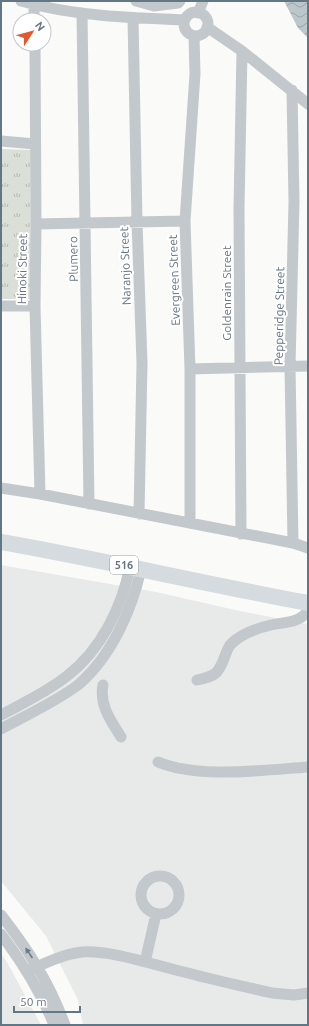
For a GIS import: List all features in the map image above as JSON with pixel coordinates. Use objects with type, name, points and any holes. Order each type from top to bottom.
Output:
[{"type":"highway","name":"516","points":[[1,542],[135,567],[308,603]]},
{"type":"street","points":[[21,1],[34,5],[82,13],[133,18],[185,20]]},
{"type":"street","points":[[136,1],[154,6],[178,3],[180,1]]},
{"type":"street","points":[[198,13],[203,1]]},
{"type":"street","points":[[34,5],[34,12]]},
{"type":"street","name":"Plumero","points":[[82,13],[90,504]]},
{"type":"street","points":[[198,13],[206,19],[207,26],[203,34],[194,36],[187,32],[184,28],[185,20],[189,15],[198,13]]},
{"type":"street","name":"Naranjo Street","points":[[133,18],[137,222],[142,362],[139,514]]},
{"type":"street","points":[[207,26],[292,90],[308,104]]},
{"type":"street","name":"Evergreen Street","points":[[190,523],[190,369],[186,221],[195,74],[194,36]]},
{"type":"street","name":"Hinoki Street","points":[[35,52],[35,306],[40,494]]},
{"type":"street","name":"Goldenrain Street","points":[[241,534],[238,208],[242,52]]},
{"type":"street","name":"Pepperidge Street","points":[[292,90],[294,202],[290,366],[293,543]]},
{"type":"street","points":[[1,141],[35,144]]},
{"type":"street","points":[[36,224],[186,221]]},
{"type":"street","points":[[1,306],[35,306]]},
{"type":"street","points":[[190,369],[240,369],[308,366]]},
{"type":"street","points":[[1,488],[40,494],[293,543],[308,548]]},
{"type":"street","points":[[1,715],[42,693],[67,676],[86,657],[114,617],[135,567]]},
{"type":"street","points":[[1,729],[67,692],[78,685],[89,674],[105,654],[124,622],[135,594],[135,567]]},
{"type":"street","points":[[197,680],[211,676],[218,672],[222,666],[229,646],[239,638],[254,630],[299,619],[308,611]]},
{"type":"street","points":[[103,685],[101,694],[103,703],[121,737]]},
{"type":"street","points":[[158,762],[170,767],[193,770],[255,770],[308,767]]},
{"type":"street","points":[[145,962],[156,914]]},
{"type":"street","points":[[1,915],[33,969],[60,1010],[65,1025]]},
{"type":"street","points":[[1,934],[33,969],[54,1025]]},
{"type":"street","points":[[33,969],[65,956],[82,952],[108,954],[272,993],[294,995],[308,993]]},
{"type":"shaded area","points":[[1,565],[156,592],[240,611],[308,624],[308,1025],[83,1025],[78,1000],[46,936],[1,881]]},
{"type":"shaded area","points":[[1,954],[7,962],[41,1025],[1,1025]]},
{"type":"green space","points":[[1,149],[30,150],[31,299],[1,299]]},
{"type":"water","points":[[284,1],[308,1],[308,38],[298,28]]}]
